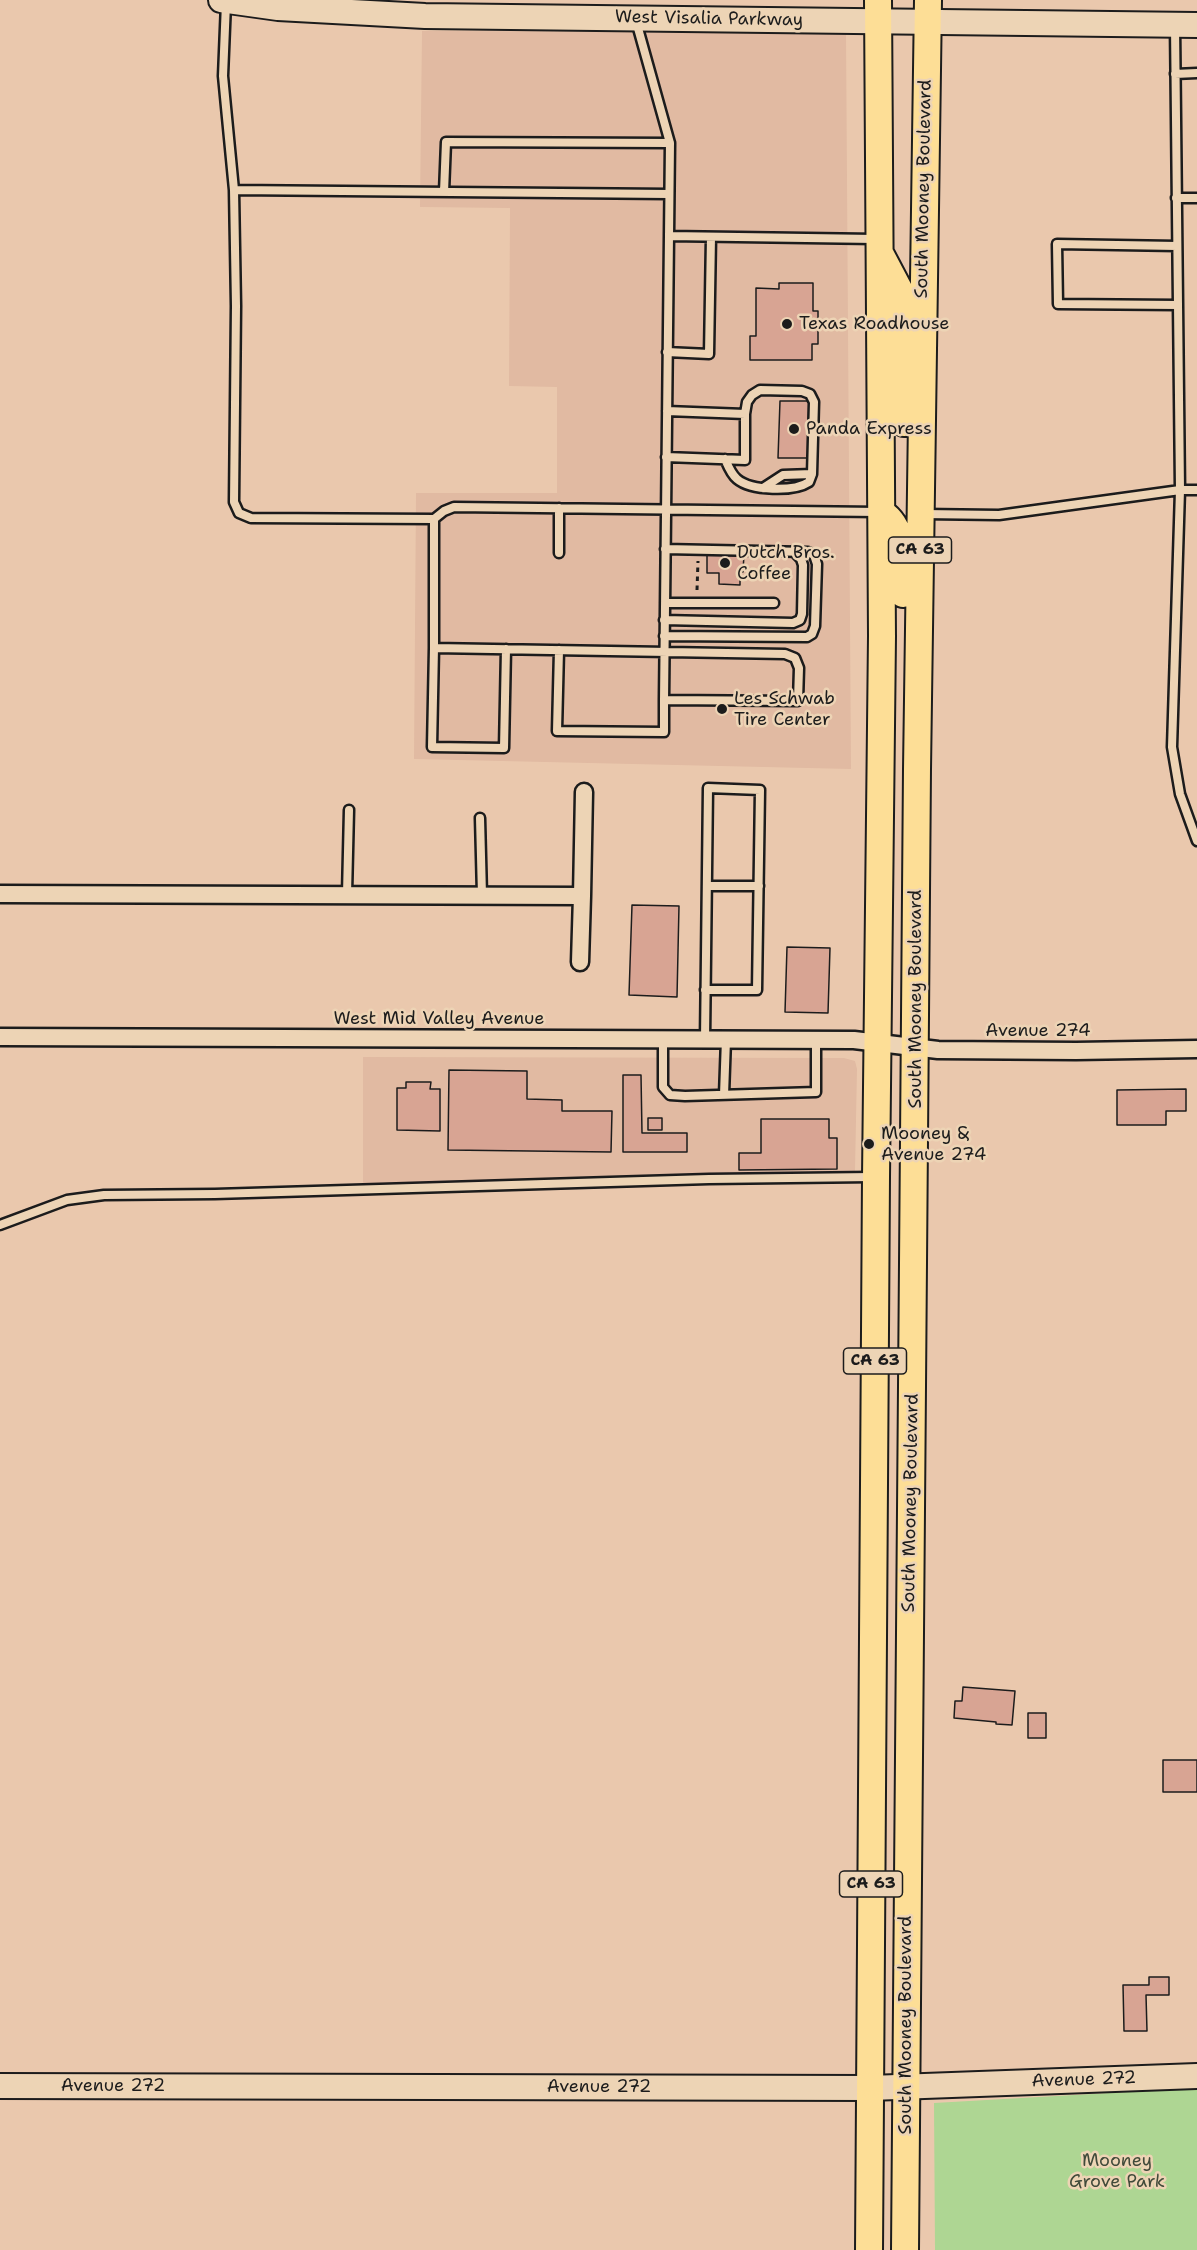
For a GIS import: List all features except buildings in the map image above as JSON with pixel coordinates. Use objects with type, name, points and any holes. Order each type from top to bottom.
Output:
[{"type":"main road","name":"South Mooney Boulevard","points":[[868,2250],[882,513],[878,10]]},
{"type":"main road","name":"South Mooney Boulevard","points":[[905,2250],[917,770],[928,10]]},
{"type":"main road","points":[[879,245],[900,291],[903,348],[904,485],[910,503],[920,514]]},
{"type":"main road","points":[[882,513],[890,518],[898,532],[902,562],[906,735],[917,770]]},
{"type":"street","name":"West Visalia Parkway","points":[[225,1],[337,12],[425,16],[636,18],[928,10],[1186,25]]},
{"type":"street","points":[[580,962],[584,792]]},
{"type":"street","points":[[0,894],[582,896]]},
{"type":"street","name":"West Mid Valley Avenue","points":[[0,1037],[726,1039],[854,1040],[878,1043]]},
{"type":"street","name":"Avenue 274","points":[[878,1043],[915,1048],[992,1051],[1197,1049]]},
{"type":"street","name":"Avenue 272","points":[[0,2086],[870,2088],[1197,2076]]},
{"type":"lane","points":[[225,1],[223,76],[234,190],[236,306],[234,502],[239,513],[251,518],[434,519],[454,507],[665,508],[882,513]]},
{"type":"lane","points":[[559,650],[557,731],[664,732],[670,143],[636,18]]},
{"type":"lane","points":[[1186,25],[1175,74],[1180,490],[1172,747],[1180,794],[1197,841]]},
{"type":"lane","points":[[1175,74],[1197,73]]},
{"type":"lane","points":[[444,192],[446,142],[670,143]]},
{"type":"lane","points":[[234,190],[669,194]]},
{"type":"lane","points":[[1176,198],[1197,198]]},
{"type":"lane","points":[[669,236],[879,245]]},
{"type":"lane","points":[[667,352],[709,354],[711,237]]},
{"type":"lane","points":[[1177,246],[1057,244],[1058,304],[1178,305]]},
{"type":"lane","points":[[666,458],[725,459],[745,460],[747,402],[752,395],[760,390],[802,391],[810,394],[814,402],[812,474],[809,482],[802,487],[763,488],[745,485],[735,477],[725,459]]},
{"type":"lane","points":[[667,411],[746,414]]},
{"type":"lane","points":[[763,488],[783,475],[812,474]]},
{"type":"lane","points":[[920,514],[999,515],[1180,490],[1197,490]]},
{"type":"lane","points":[[559,507],[559,553]]},
{"type":"lane","points":[[434,519],[432,747],[504,748],[506,649]]},
{"type":"lane","points":[[664,636],[807,637],[812,634],[815,626],[817,564],[814,555],[808,552],[665,549]]},
{"type":"lane","points":[[664,620],[794,623],[800,620],[803,566],[801,559],[793,551]]},
{"type":"lane","points":[[665,603],[774,603]]},
{"type":"lane","points":[[434,648],[785,654],[795,658],[799,668],[798,701],[664,700]]},
{"type":"lane","points":[[705,990],[757,990],[760,790],[708,788],[705,990],[705,1039]]},
{"type":"lane","points":[[347,894],[349,810]]},
{"type":"lane","points":[[480,818],[482,895]]},
{"type":"lane","points":[[707,886],[759,886]]},
{"type":"lane","points":[[663,1039],[663,1087],[670,1095],[816,1092],[816,1040]]},
{"type":"lane","points":[[724,1095],[726,1039]]},
{"type":"lane","points":[[0,1225],[67,1200],[104,1195],[227,1194],[710,1179],[876,1178]]},
{"type":"path","points":[[680,549],[679,557],[699,557],[696,603]]},
{"type":"shaded area","points":[[422,31],[846,32],[851,769],[414,759],[416,493],[557,493],[557,387],[509,386],[510,208],[420,207]]},
{"type":"shaded area","points":[[363,1057],[844,1058],[855,1061],[857,1069],[855,1171],[363,1184]]},
{"type":"green space","name":"Mooney Grove Park","points":[[1197,2088],[1197,2250],[935,2250],[934,2103]]},
{"type":"place","name":"Texas Roadhouse","points":[[787,324]]},
{"type":"place","name":"Panda Express","points":[[794,429]]},
{"type":"place","name":"Dutch Bros. Coffee","points":[[725,563]]},
{"type":"place","name":"Les Schwab Tire Center","points":[[722,709]]},
{"type":"place","name":"Mooney & Avenue 274","points":[[869,1144]]}]
